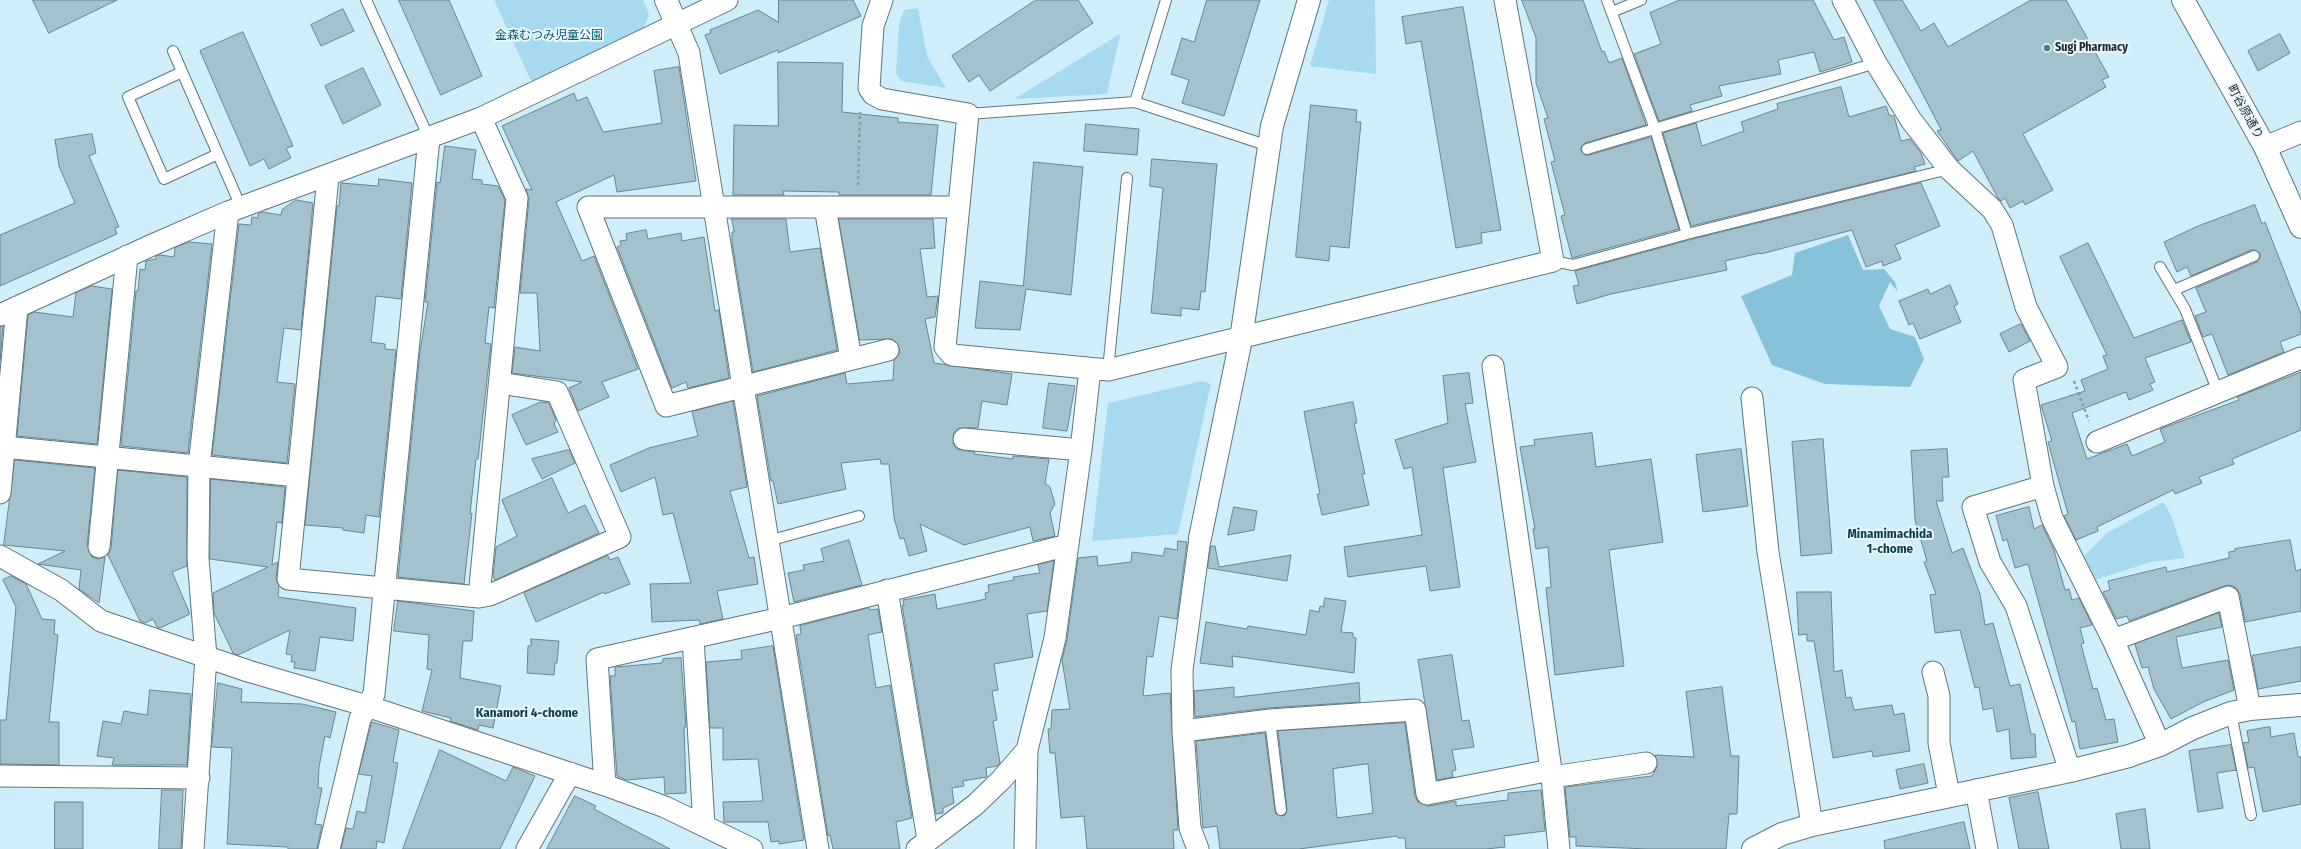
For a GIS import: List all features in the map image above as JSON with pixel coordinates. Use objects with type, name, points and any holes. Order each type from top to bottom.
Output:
[{"type":"street","points":[[666,0],[689,53],[818,849]]},
{"type":"street","points":[[0,493],[4,447],[8,311],[127,256],[234,210],[328,177],[481,118],[676,23],[727,0]]},
{"type":"street","points":[[882,0],[873,26],[869,88],[872,94],[882,99],[968,114],[945,347],[952,355],[1099,370],[1241,339],[1553,261],[1505,0]]},
{"type":"street","points":[[1198,849],[1190,828],[1183,731],[1182,670],[1200,538],[1241,339],[1272,126],[1309,0]]},
{"type":"street","points":[[1843,0],[1876,63],[1911,120],[1949,169],[1992,209],[2002,225],[2026,307],[2057,367],[2024,380],[2043,486],[2052,518],[2113,640],[2160,745]]},
{"type":"street","name":"町谷原通り","points":[[2183,0],[2265,147],[2301,227]]},
{"type":"street","points":[[479,597],[517,198],[481,118]]},
{"type":"street","points":[[2265,147],[2301,132]]},
{"type":"street","points":[[329,849],[360,719],[374,694],[383,589],[429,138]]},
{"type":"street","points":[[328,177],[288,579],[479,597],[490,595],[620,538],[557,392],[500,383]]},
{"type":"street","points":[[888,350],[666,406],[588,207],[959,207]]},
{"type":"street","points":[[825,207],[851,359]]},
{"type":"street","points":[[193,849],[206,657],[198,558],[199,466],[234,210]]},
{"type":"street","points":[[99,547],[127,256]]},
{"type":"street","points":[[2097,442],[2301,358]]},
{"type":"street","points":[[1493,366],[1552,774],[1558,849],[1546,847],[1541,849]]},
{"type":"street","points":[[1024,849],[1027,750],[1055,638],[1081,450],[1099,370]]},
{"type":"street","points":[[1752,398],[1768,552],[1812,825]]},
{"type":"street","points":[[964,439],[1081,450]]},
{"type":"street","points":[[4,447],[298,476]]},
{"type":"street","points":[[2043,486],[1973,507],[1990,562],[2016,606],[2070,770]]},
{"type":"street","points":[[605,785],[597,659],[781,618],[1068,545]]},
{"type":"street","points":[[0,556],[61,590],[101,621],[206,657],[367,706],[605,785],[665,807],[752,849]]},
{"type":"street","points":[[887,590],[922,845],[974,805],[1001,780],[1027,750]]},
{"type":"street","points":[[2113,640],[2228,597],[2240,711]]},
{"type":"street","points":[[693,638],[704,826]]},
{"type":"street","points":[[1933,672],[1939,696],[1939,743],[1949,795]]},
{"type":"street","points":[[1753,849],[1782,834],[1812,825],[2070,770],[2160,745],[2193,728],[2240,711],[2301,705]]},
{"type":"street","points":[[1183,731],[1270,720],[1415,710],[1427,794],[1552,774],[1646,763]]},
{"type":"street","points":[[527,849],[570,773]]},
{"type":"street","points":[[0,776],[198,778]]},
{"type":"street","points":[[1976,790],[1987,849]]},
{"type":"lane","points":[[366,0],[429,138]]},
{"type":"lane","points":[[1135,102],[1166,0]]},
{"type":"lane","points":[[1607,0],[1656,129],[1687,234]]},
{"type":"lane","points":[[1612,12],[1641,0]]},
{"type":"lane","points":[[173,51],[218,154],[234,210]]},
{"type":"lane","points":[[1587,149],[1876,63]]},
{"type":"lane","points":[[182,72],[128,97],[164,178],[218,154]]},
{"type":"lane","points":[[968,114],[1135,102],[1269,146]]},
{"type":"lane","points":[[1553,261],[1573,265],[1687,234],[1949,169]]},
{"type":"lane","points":[[1099,370],[1127,178]]},
{"type":"lane","points":[[2174,290],[2254,256]]},
{"type":"lane","points":[[2160,267],[2185,309],[2218,392]]},
{"type":"lane","points":[[768,541],[859,516]]},
{"type":"lane","points":[[2240,711],[2251,815]]},
{"type":"lane","points":[[1270,720],[1281,810]]},
{"type":"path","points":[[857,207],[860,108],[872,94]]},
{"type":"path","points":[[2057,367],[2070,369],[2097,442]]},
{"type":"green space","name":"金森むつみ児童公園","points":[[494,0],[643,0],[649,14],[643,30],[532,83]]},
{"type":"green space","points":[[1329,0],[1375,0],[1376,74],[1310,66]]},
{"type":"green space","points":[[918,8],[927,56],[946,88],[901,81],[896,73],[899,24],[904,10]]},
{"type":"green space","points":[[1120,34],[1107,94],[1014,99]]},
{"type":"green space","points":[[1202,381],[1211,384],[1178,534],[1092,541],[1108,403]]},
{"type":"green space","points":[[2163,502],[2171,515],[2185,558],[2151,562],[2095,580],[2081,559],[2107,533]]},
{"type":"shaded area","points":[[1848,235],[1863,270],[1884,269],[1895,282],[1898,292],[1890,282],[1879,306],[1890,329],[1915,337],[1924,359],[1910,387],[1825,384],[1772,365],[1741,296],[1792,275],[1795,253]]},
{"type":"building","points":[[33,0],[117,0],[49,33]]},
{"type":"building","points":[[399,0],[449,0],[482,76],[441,95]]},
{"type":"building","points":[[779,0],[853,0],[861,16],[778,53],[778,50],[720,74],[705,35],[711,33],[710,30],[758,10],[778,22]]},
{"type":"building","points":[[1036,0],[1078,0],[1093,23],[990,91],[979,75],[969,82],[952,56]]},
{"type":"building","points":[[1207,0],[1260,0],[1224,116],[1182,103],[1189,80],[1171,74],[1182,38],[1194,42]]},
{"type":"building","points":[[1522,0],[1583,0],[1602,52],[1604,51],[1609,63],[1622,58],[1646,125],[1585,143],[1581,147],[1581,151],[1585,155],[1589,155],[1651,137],[1679,229],[1572,258],[1561,216],[1565,215],[1551,162],[1555,161],[1544,119],[1548,118],[1536,83],[1536,38]]},
{"type":"building","points":[[1680,0],[1813,0],[1834,40],[1844,37],[1852,62],[1820,72],[1814,52],[1778,60],[1781,74],[1719,86],[1722,96],[1690,105],[1692,111],[1659,121],[1634,54],[1661,44],[1650,13]]},
{"type":"building","points":[[1874,0],[1902,0],[1921,31],[1934,23],[1948,47],[2031,0],[2066,0],[2109,77],[2102,80],[2106,87],[2023,134],[2053,190],[2025,205],[2023,201],[2010,208],[2005,198],[2001,201],[1998,198],[1973,151],[1958,161],[1937,131],[1941,130]]},
{"type":"building","points":[[1463,7],[1501,230],[1481,233],[1482,243],[1456,248],[1421,41],[1406,44],[1402,17]]},
{"type":"building","points":[[343,9],[354,31],[321,46],[311,25]]},
{"type":"building","points":[[243,32],[293,146],[286,148],[291,158],[269,169],[264,159],[250,166],[200,51]]},
{"type":"building","points":[[2280,34],[2290,53],[2258,71],[2248,51]]},
{"type":"building","points":[[778,62],[843,63],[842,112],[898,118],[898,122],[938,125],[931,195],[839,195],[839,192],[783,191],[784,195],[733,195],[734,125],[778,126]]},
{"type":"building","points":[[679,67],[696,181],[617,192],[614,175],[556,202],[582,261],[594,256],[638,369],[602,382],[609,397],[578,411],[569,388],[582,382],[512,373],[515,347],[540,351],[537,293],[520,293],[529,199],[526,189],[532,190],[502,126],[574,93],[577,101],[587,97],[603,132],[662,123],[654,71]]},
{"type":"building","points":[[363,68],[381,105],[343,124],[325,86]]},
{"type":"building","points":[[1841,87],[1849,117],[1886,106],[1889,115],[1894,116],[1901,141],[1910,139],[1921,153],[1925,164],[1914,167],[1916,171],[1691,226],[1663,133],[1696,123],[1702,146],[1744,131],[1741,122],[1778,109],[1777,104]]},
{"type":"building","points":[[1311,105],[1357,110],[1356,122],[1361,122],[1349,248],[1330,246],[1329,261],[1296,257]]},
{"type":"building","points":[[1086,124],[1139,129],[1137,155],[1084,151]]},
{"type":"building","points":[[92,134],[96,153],[89,156],[119,227],[115,228],[117,234],[0,286],[0,235],[75,203],[59,166],[55,140]]},
{"type":"building","points":[[445,146],[476,150],[472,179],[482,180],[482,184],[498,186],[505,200],[494,308],[489,307],[485,343],[491,344],[478,459],[476,459],[464,584],[398,577],[420,352],[428,302],[425,302],[437,182],[440,183]]},
{"type":"building","points":[[1152,159],[1217,164],[1205,292],[1201,291],[1199,310],[1181,308],[1181,316],[1151,313],[1163,188],[1150,186]]},
{"type":"building","points":[[1034,162],[1083,167],[1071,295],[1026,289],[1020,330],[975,328],[980,281],[1023,286]]},
{"type":"building","points":[[379,179],[412,183],[401,299],[376,296],[371,342],[385,344],[385,349],[396,350],[379,517],[366,515],[364,533],[343,530],[343,528],[305,525],[337,206],[339,206],[341,183],[378,186]]},
{"type":"building","points":[[1921,183],[1940,226],[1895,245],[1901,259],[1883,266],[1882,261],[1866,267],[1852,230],[1761,254],[1725,261],[1727,270],[1611,294],[1577,304],[1573,286],[1579,285],[1575,271],[1689,240]]},
{"type":"building","points":[[296,200],[313,203],[301,330],[284,328],[277,382],[295,384],[287,463],[212,455],[239,224],[251,225],[252,217],[258,218],[258,214],[262,212],[281,215],[282,210]]},
{"type":"building","points":[[2255,205],[2262,224],[2265,222],[2301,314],[2301,334],[2280,342],[2284,352],[2228,375],[2212,334],[2203,337],[2195,316],[2206,312],[2196,288],[2257,262],[2260,257],[2260,253],[2255,250],[2251,250],[2191,276],[2187,267],[2177,272],[2164,242],[2198,226]]},
{"type":"building","points":[[732,219],[786,219],[790,252],[820,248],[837,350],[753,372],[732,242],[732,232],[734,232]]},
{"type":"building","points":[[839,219],[933,219],[935,248],[920,249],[927,297],[938,296],[935,317],[925,319],[934,363],[1012,374],[1007,405],[982,401],[978,428],[959,428],[954,432],[953,444],[957,449],[975,452],[974,454],[1013,459],[1013,456],[1049,459],[1045,483],[1050,487],[1055,504],[1050,513],[1055,536],[1033,541],[1030,527],[964,545],[920,524],[927,551],[909,556],[904,538],[900,539],[894,518],[889,464],[881,464],[880,459],[841,463],[846,489],[778,504],[773,481],[771,481],[757,396],[845,373],[847,384],[893,380],[894,360],[900,353],[899,347],[892,339],[860,340]]},
{"type":"building","points":[[646,230],[648,239],[681,233],[682,241],[704,237],[715,311],[719,310],[729,378],[688,388],[686,382],[672,388],[617,247],[621,245],[620,241],[627,240],[626,234]]},
{"type":"building","points":[[189,242],[212,244],[188,453],[121,446],[136,291],[138,291],[140,269],[145,270],[146,261],[156,259],[156,256],[160,255],[174,257],[175,248]]},
{"type":"building","points":[[2088,243],[2134,338],[2182,320],[2191,342],[2145,358],[2155,382],[2150,384],[2153,390],[2129,400],[2126,392],[2072,413],[2087,459],[2127,444],[2132,456],[2165,442],[2160,429],[2239,400],[2237,397],[2301,372],[2301,430],[2232,459],[2234,464],[2199,477],[2202,483],[2175,494],[2173,490],[2097,527],[2098,531],[2076,540],[2064,516],[2068,514],[2048,442],[2052,441],[2041,405],[2085,391],[2081,380],[2108,369],[2103,356],[2107,355],[2060,257]]},
{"type":"building","points":[[1950,285],[1958,304],[1954,306],[1961,322],[1920,339],[1913,323],[1909,325],[1899,301],[1928,289],[1930,294]]},
{"type":"building","points":[[92,286],[112,289],[97,444],[17,436],[28,315],[34,312],[73,317],[76,293]]},
{"type":"building","points":[[2021,324],[2030,341],[2009,352],[2000,334]]},
{"type":"building","points":[[3,326],[0,361],[0,327]]},
{"type":"building","points":[[1469,373],[1473,403],[1465,404],[1476,462],[1443,468],[1460,587],[1430,591],[1426,566],[1348,577],[1344,547],[1422,535],[1412,467],[1404,469],[1395,440],[1448,423],[1443,376]]},
{"type":"building","points":[[1049,383],[1075,386],[1067,431],[1043,428]]},
{"type":"building","points":[[733,401],[747,487],[730,491],[749,558],[754,557],[758,584],[717,591],[723,619],[700,624],[699,620],[652,622],[650,584],[691,583],[673,513],[663,515],[655,477],[621,492],[610,465],[649,448],[698,436],[692,412]]},
{"type":"building","points":[[541,402],[549,403],[556,420],[554,424],[558,432],[526,445],[512,415]]},
{"type":"building","points":[[1353,402],[1357,423],[1354,423],[1365,474],[1362,474],[1369,505],[1322,515],[1317,494],[1320,494],[1304,412]]},
{"type":"building","points":[[1592,433],[1596,467],[1651,459],[1663,542],[1609,550],[1624,666],[1555,675],[1546,588],[1551,587],[1548,547],[1536,549],[1533,529],[1535,529],[1520,447],[1535,445],[1534,440]]},
{"type":"building","points":[[1823,439],[1832,553],[1801,556],[1792,442]]},
{"type":"building","points":[[1741,449],[1748,506],[1703,512],[1696,455]]},
{"type":"building","points":[[1947,449],[1949,477],[1942,477],[1943,501],[1936,501],[1952,553],[1963,548],[1980,594],[1985,625],[1993,623],[2010,686],[2020,684],[2031,734],[2035,734],[2036,757],[2011,759],[2009,729],[1997,732],[1993,708],[1983,710],[1979,687],[1975,688],[1960,630],[1935,633],[1930,595],[1936,594],[1924,562],[1927,561],[1915,520],[1911,451]]},
{"type":"building","points":[[569,450],[575,463],[542,479],[532,459]]},
{"type":"building","points":[[15,460],[95,468],[87,546],[92,557],[98,559],[105,557],[99,603],[79,589],[81,570],[38,564],[65,551],[4,545]]},
{"type":"building","points":[[118,470],[187,477],[187,566],[172,572],[190,614],[160,628],[157,627],[153,619],[145,623],[140,621],[108,555],[111,548]]},
{"type":"building","points":[[552,478],[568,513],[585,505],[599,533],[495,580],[493,576],[496,547],[517,536],[502,500]]},
{"type":"building","points":[[211,479],[285,487],[282,523],[277,522],[272,565],[278,562],[276,578],[279,586],[278,597],[356,608],[353,641],[320,637],[315,671],[294,668],[295,662],[291,662],[292,655],[286,654],[290,630],[238,655],[233,653],[214,613],[213,593],[268,567],[210,559]]},
{"type":"building","points":[[1234,507],[1257,511],[1254,530],[1228,535]]},
{"type":"building","points":[[2029,507],[2034,529],[2042,525],[2054,550],[2065,590],[2069,589],[2072,600],[2079,598],[2092,625],[2080,628],[2084,643],[2081,644],[2093,689],[2097,688],[2106,720],[2114,719],[2118,742],[2080,749],[2075,721],[2072,722],[2028,564],[2015,568],[2007,539],[2003,541],[1996,516]]},
{"type":"building","points":[[849,540],[862,585],[794,602],[788,573],[804,570],[803,565],[824,561],[821,549]]},
{"type":"building","points":[[2290,540],[2296,571],[2301,569],[2301,611],[2245,622],[2240,594],[2236,588],[2230,585],[2129,621],[2127,616],[2116,619],[2103,592],[2110,590],[2108,581],[2166,567],[2167,572],[2229,558],[2229,552],[2235,551],[2235,549]]},
{"type":"building","points":[[1178,541],[1187,542],[1177,619],[1159,616],[1153,657],[1147,656],[1143,696],[1170,693],[1178,830],[1173,830],[1174,849],[1087,849],[1084,816],[1061,818],[1055,753],[1050,753],[1048,729],[1051,729],[1052,710],[1070,709],[1062,660],[1067,640],[1078,558],[1097,556],[1098,566],[1131,562],[1132,552],[1163,556],[1165,548],[1177,550]]},
{"type":"building","points":[[1211,546],[1215,546],[1219,567],[1291,555],[1287,581],[1208,568]]},
{"type":"building","points":[[608,556],[610,560],[618,557],[630,584],[605,594],[604,592],[536,622],[524,593]]},
{"type":"building","points":[[1054,561],[1047,611],[1027,614],[1033,657],[994,664],[998,690],[992,691],[997,720],[993,721],[1000,763],[997,766],[986,768],[987,777],[963,781],[964,786],[952,788],[954,803],[943,808],[943,813],[936,814],[902,605],[904,605],[903,600],[935,594],[937,609],[986,599],[985,593],[989,592],[988,585],[1014,580],[1013,577],[1040,573],[1038,565]]},
{"type":"building","points":[[11,576],[26,584],[42,619],[55,620],[54,634],[58,635],[49,722],[59,722],[59,765],[0,764],[0,720],[6,720],[16,607],[3,580]]},
{"type":"building","points":[[1797,592],[1831,592],[1834,672],[1842,670],[1846,698],[1851,697],[1854,710],[1892,705],[1894,715],[1904,713],[1910,751],[1873,757],[1872,751],[1833,758],[1814,641],[1807,641],[1807,634],[1799,635]]},
{"type":"building","points":[[1325,598],[1346,601],[1341,632],[1353,633],[1353,637],[1356,638],[1354,673],[1232,656],[1233,667],[1200,663],[1206,622],[1247,629],[1248,626],[1306,635],[1310,610],[1319,612],[1320,606],[1323,607]]},
{"type":"building","points":[[398,601],[474,611],[472,641],[463,641],[460,678],[501,686],[493,728],[479,725],[478,730],[450,721],[451,718],[422,711],[432,670],[427,669],[429,635],[394,631]]},
{"type":"building","points":[[869,608],[870,610],[878,609],[882,632],[868,635],[876,688],[890,685],[912,818],[896,822],[900,849],[833,849],[830,835],[828,836],[796,635],[801,634],[800,626]]},
{"type":"building","points":[[2219,613],[2222,627],[2176,637],[2182,668],[2228,660],[2234,690],[2203,702],[2171,719],[2154,689],[2148,667],[2142,668],[2135,644]]},
{"type":"building","points":[[531,639],[559,641],[557,663],[555,663],[554,675],[527,673],[528,646],[531,646]]},
{"type":"building","points":[[773,646],[804,840],[779,844],[779,841],[771,842],[768,822],[724,822],[723,802],[763,801],[758,759],[723,760],[723,728],[710,728],[706,662],[742,659],[741,651]]},
{"type":"building","points":[[2301,647],[2301,681],[2258,689],[2252,656]]},
{"type":"building","points":[[1452,655],[1462,721],[1469,720],[1474,747],[1452,750],[1456,770],[1452,771],[1453,777],[1437,780],[1418,660]]},
{"type":"building","points":[[681,658],[686,727],[684,727],[686,793],[665,794],[664,777],[626,780],[617,776],[610,676],[615,676],[615,667],[662,663],[663,659]]},
{"type":"building","points":[[218,683],[242,689],[241,702],[302,704],[336,712],[330,738],[325,736],[319,767],[318,788],[322,788],[315,824],[322,825],[317,849],[288,849],[288,847],[227,844],[232,748],[212,747]]},
{"type":"building","points":[[1359,683],[1360,702],[1268,708],[1195,717],[1194,691],[1234,687],[1234,697]]},
{"type":"building","points":[[1722,687],[1731,756],[1739,756],[1737,814],[1729,814],[1726,849],[1648,849],[1576,846],[1576,837],[1570,837],[1565,787],[1652,776],[1657,767],[1655,755],[1694,757],[1686,692]]},
{"type":"building","points":[[150,690],[191,694],[187,765],[112,765],[114,758],[97,756],[103,721],[121,724],[124,711],[147,715]]},
{"type":"building","points":[[372,722],[399,730],[393,762],[398,763],[384,843],[377,841],[376,849],[341,849],[346,828],[353,829],[357,811],[365,813],[372,776],[359,774]]},
{"type":"building","points":[[1405,723],[1415,796],[1418,802],[1429,806],[1456,801],[1456,806],[1508,800],[1508,793],[1541,790],[1545,831],[1504,836],[1505,847],[1486,849],[1406,849],[1405,838],[1398,838],[1397,836],[1299,849],[1220,849],[1217,826],[1203,828],[1196,741],[1265,733],[1275,811],[1276,814],[1281,816],[1285,815],[1287,809],[1278,731]],"holes":[[[1368,764],[1373,813],[1337,818],[1333,769]]]},
{"type":"building","points":[[2270,727],[2271,737],[2294,733],[2298,757],[2301,757],[2301,804],[2263,812],[2254,767],[2248,768],[2243,743],[2249,742],[2247,731]]},
{"type":"building","points":[[2231,745],[2236,770],[2217,773],[2223,808],[2198,812],[2189,751]]},
{"type":"building","points":[[440,750],[506,781],[513,767],[535,776],[500,849],[403,849]]},
{"type":"building","points":[[1924,764],[1928,783],[1900,789],[1896,770]]},
{"type":"building","points":[[162,790],[183,790],[181,849],[159,849]]},
{"type":"building","points":[[2038,792],[2049,849],[2019,849],[2009,798]]},
{"type":"building","points":[[575,796],[596,806],[594,809],[670,849],[547,849]]},
{"type":"building","points":[[55,802],[83,802],[83,849],[55,849]]},
{"type":"building","points":[[2145,809],[2150,849],[2121,849],[2116,814]]},
{"type":"building","points":[[1964,822],[1970,849],[1885,849],[1884,841]]},
{"type":"place","name":"Sugi Pharmacy","points":[[2047,48]]},
{"type":"district","name":"Minamimachida 1-chome","points":[[1890,542]]},
{"type":"district","name":"Kanamori 4-chome","points":[[527,713]]}]
